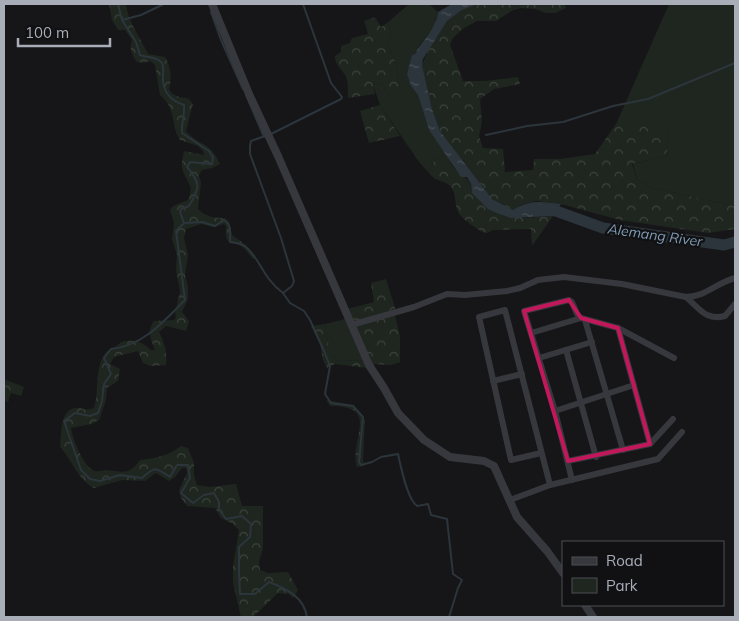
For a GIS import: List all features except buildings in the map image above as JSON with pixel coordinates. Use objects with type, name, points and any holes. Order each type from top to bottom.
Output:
[{"type":"street","points":[[212,4],[249,94],[369,365],[398,413],[424,440],[450,456],[491,463],[517,517],[547,551],[562,572]]},
{"type":"street","points":[[351,325],[414,307],[447,294],[465,295],[507,291],[520,288],[538,280],[559,278],[622,284],[686,297],[696,296],[722,282],[735,278]]},
{"type":"street","points":[[686,297],[712,318],[725,316],[735,304]]},
{"type":"street","points":[[572,480],[555,411],[524,311],[569,300],[572,302],[577,314],[583,319],[618,328],[674,358]]},
{"type":"street","points":[[541,454],[511,460],[479,317],[505,310],[550,485]]},
{"type":"street","points":[[531,333],[583,319]]},
{"type":"street","points":[[583,319],[608,393],[623,450]]},
{"type":"street","points":[[618,328],[650,444]]},
{"type":"street","points":[[539,358],[592,342]]},
{"type":"street","points":[[566,350],[596,456]]},
{"type":"street","points":[[493,381],[522,374]]},
{"type":"street","points":[[555,411],[634,385]]},
{"type":"street","points":[[568,461],[650,444],[673,419]]},
{"type":"street","points":[[510,500],[550,485],[658,459],[682,432]]},
{"type":"street","points":[[586,606],[593,617]]},
{"type":"highlighted area","points":[[569,300],[581,318],[618,328],[650,444],[568,461],[524,311]]},
{"type":"green space","points":[[109,4],[126,4],[132,23],[148,54],[165,57],[169,64],[170,72],[169,89],[175,95],[189,99],[193,104],[186,131],[208,147],[220,164],[202,170],[199,175],[201,183],[198,209],[210,217],[225,218],[229,222],[232,235],[246,245],[255,257],[253,259],[243,247],[227,239],[226,226],[224,224],[214,227],[201,224],[186,229],[184,238],[188,255],[185,275],[188,286],[188,299],[182,312],[189,321],[186,331],[166,326],[159,332],[165,348],[166,365],[151,366],[143,363],[138,351],[114,357],[110,364],[120,369],[118,381],[107,388],[106,400],[99,420],[92,424],[71,428],[72,433],[83,459],[95,471],[126,471],[133,468],[140,460],[162,456],[181,446],[188,448],[194,463],[194,475],[197,485],[209,487],[236,484],[242,506],[263,506],[263,549],[259,561],[260,570],[268,573],[288,572],[298,590],[293,598],[289,594],[278,593],[253,617],[241,617],[233,583],[233,566],[239,530],[233,524],[221,518],[215,508],[187,506],[181,498],[179,490],[187,473],[186,468],[182,468],[169,481],[156,473],[145,481],[122,480],[94,488],[83,480],[60,447],[62,424],[66,414],[75,408],[88,410],[94,408],[99,367],[105,353],[125,341],[137,342],[151,350],[155,350],[150,332],[154,321],[174,320],[176,318],[175,314],[180,291],[176,270],[177,255],[172,239],[174,223],[170,210],[173,206],[188,200],[190,195],[191,190],[182,166],[184,151],[204,155],[198,146],[180,140],[169,106],[160,95],[155,65],[150,61],[144,63],[137,62],[131,51],[132,40],[125,30],[118,30],[112,20]]},
{"type":"green space","points":[[409,4],[429,4],[438,12],[435,25],[411,60],[407,74],[411,86],[418,95],[429,130],[446,153],[432,163],[429,173],[419,162],[380,105],[373,85],[380,82],[395,104],[401,89],[397,66],[387,43],[391,33],[387,23]]},
{"type":"green space","points":[[478,4],[564,4],[566,8],[555,13],[546,13],[535,9],[521,8],[511,11],[496,21],[477,21],[464,28],[453,38],[450,45],[463,81],[485,81],[518,77],[520,84],[494,89],[480,99],[482,122],[479,136],[483,148],[503,149],[505,172],[533,170],[534,159],[560,159],[595,154],[618,121],[669,132],[667,156],[632,164],[637,180],[652,188],[735,206],[735,229],[708,233],[620,220],[561,204],[535,201],[521,205],[513,210],[492,199],[440,131],[432,109],[422,65],[429,49],[447,21],[462,10]]},
{"type":"green space","points":[[669,4],[735,4],[735,206],[652,188],[637,180],[633,164],[667,156],[669,132],[617,122]]},
{"type":"green space","points":[[375,17],[381,27],[387,23],[391,31],[387,43],[397,66],[401,89],[400,100],[395,104],[380,82],[373,85],[375,94],[348,98],[345,74],[335,60],[335,56],[341,52],[341,46],[350,43],[352,38],[368,34],[364,21]]},
{"type":"green space","points":[[380,105],[400,136],[369,143],[360,111]]},
{"type":"green space","points":[[446,153],[457,171],[468,180],[472,193],[479,199],[523,218],[553,216],[532,246],[531,229],[493,230],[487,233],[482,232],[460,215],[452,188],[429,173],[432,163]]},
{"type":"green space","points":[[386,279],[396,311],[394,311],[400,336],[400,362],[391,365],[371,364],[347,309],[374,302],[371,283]]},
{"type":"green space","points":[[345,319],[364,360],[338,361],[329,350],[325,324]]},
{"type":"green space","points":[[325,324],[330,349],[334,357],[338,361],[364,360],[367,368],[335,364],[327,368],[323,360],[320,344],[311,326]]},
{"type":"green space","points":[[4,379],[24,387],[21,396],[11,393],[8,402],[4,400]]},
{"type":"green space","points":[[326,400],[353,405],[365,420],[364,466],[357,467],[356,456],[360,426],[359,418],[355,411],[346,407],[330,406]]},
{"type":"water","points":[[452,4],[478,4],[462,10],[447,21],[423,59],[422,65],[432,109],[440,131],[492,199],[513,210],[531,203],[561,204],[553,216],[511,218],[488,209],[472,193],[471,184],[467,177],[461,177],[429,130],[418,95],[411,86],[407,74],[412,55],[415,54],[432,29],[438,12]]},
{"type":"waterway","points":[[118,4],[122,20],[136,42],[140,55],[155,58],[162,63],[165,90],[170,98],[184,105],[182,133],[209,151],[213,157],[212,164],[190,162],[187,167],[195,177],[197,190],[189,206],[181,209],[180,212],[184,223],[176,231],[185,300],[152,332],[133,343],[111,349],[104,358],[111,374],[104,384],[98,413],[90,416],[75,413],[64,421],[81,470],[90,479],[100,481],[120,475],[142,478],[155,469],[170,477],[177,465],[188,465],[190,478],[181,493],[193,503],[204,495],[214,493],[219,502],[219,509],[226,519],[242,516],[251,524],[250,537],[239,547],[240,594],[255,594],[269,582],[294,595],[302,604],[307,617]]},
{"type":"waterway","points":[[122,20],[141,15],[164,4]]},
{"type":"waterway","points":[[271,134],[342,97],[331,83],[303,4]]},
{"type":"waterway","points":[[211,12],[221,40],[243,89]]},
{"type":"waterway","points":[[486,135],[527,126],[563,122],[613,106],[648,99],[735,63]]},
{"type":"waterway","points":[[246,95],[264,137]]},
{"type":"waterway","points":[[265,136],[251,141],[250,154],[281,238],[294,281],[292,286],[283,293],[290,303],[304,311],[324,351],[330,366],[325,394],[331,403],[353,406],[363,417],[359,462],[361,465],[381,457],[398,454],[405,482],[413,502],[417,506],[428,504],[431,515],[447,519],[453,574],[462,580],[449,617]]},
{"type":"waterway","name":"Alemang River","points":[[542,210],[556,211],[603,228],[724,245],[735,242]]},
{"type":"waterway","points":[[185,223],[202,222],[215,226],[224,220],[227,222],[230,242],[246,247],[253,254],[271,282],[283,293]]}]
